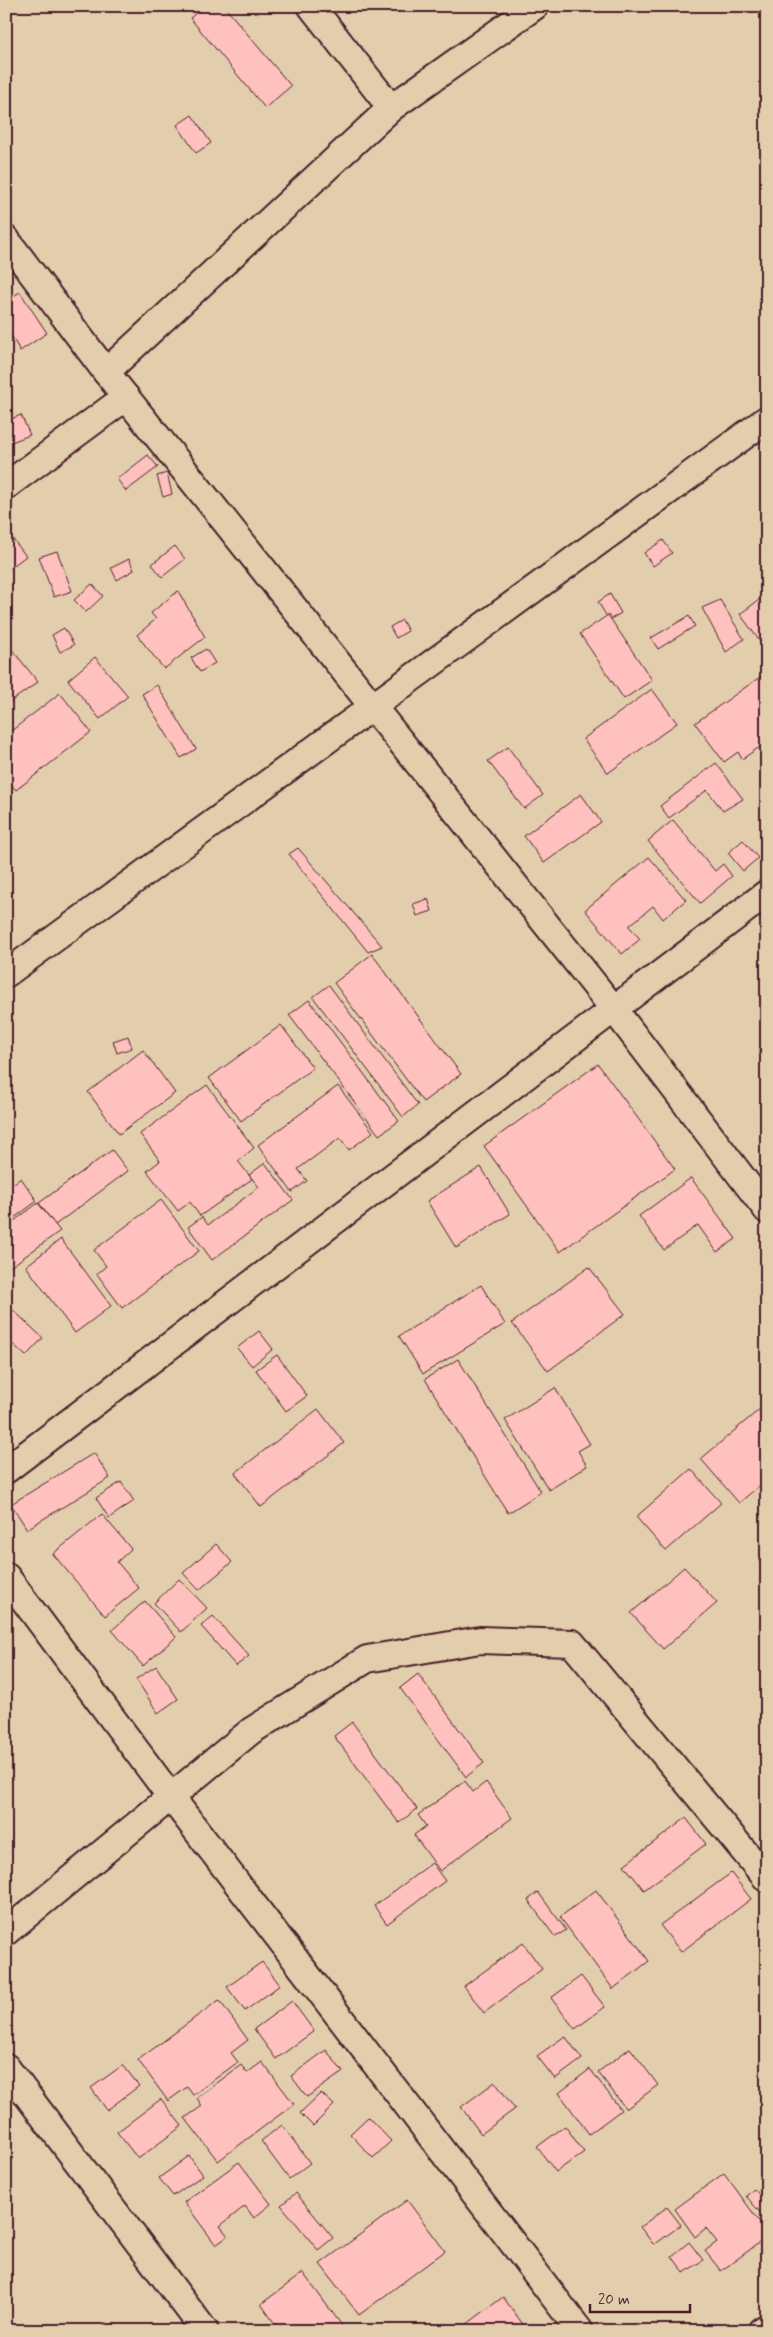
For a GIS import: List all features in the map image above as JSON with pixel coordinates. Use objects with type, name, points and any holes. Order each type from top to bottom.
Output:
[{"type":"street","points":[[310,6],[391,108]]},
{"type":"street","points":[[106,372],[391,108],[535,6]]},
{"type":"street","points":[[6,239],[126,398],[613,1008],[767,1210]]},
{"type":"street","points":[[6,486],[126,398]]},
{"type":"street","points":[[6,974],[767,419]]},
{"type":"street","points":[[6,1470],[767,893]]},
{"type":"street","points":[[6,1576],[171,1797],[580,2331]]},
{"type":"street","points":[[6,1932],[251,1731],[367,1658],[480,1640],[572,1643],[764,1871]]},
{"type":"street","points":[[6,2068],[205,2331]]},
{"type":"street","points":[[761,2331],[767,2327]]},
{"type":"building","points":[[205,6],[224,6],[291,86],[265,108],[190,18]]},
{"type":"building","points":[[192,115],[211,143],[196,153],[177,125]]},
{"type":"building","points":[[20,292],[47,333],[20,351],[11,335],[6,337],[6,301]]},
{"type":"building","points":[[21,415],[30,435],[6,444],[6,421]]},
{"type":"building","points":[[148,455],[158,467],[126,491],[117,479]]},
{"type":"building","points":[[167,473],[172,494],[163,497],[157,476]]},
{"type":"building","points":[[12,538],[26,556],[6,571],[6,543]]},
{"type":"building","points":[[663,540],[672,553],[653,566],[644,553]]},
{"type":"building","points":[[175,546],[185,559],[162,577],[152,564]]},
{"type":"building","points":[[57,551],[72,591],[54,597],[39,557]]},
{"type":"building","points":[[129,559],[134,570],[117,580],[111,568]]},
{"type":"building","points":[[92,584],[103,596],[86,612],[74,600]]},
{"type":"building","points":[[178,591],[205,637],[164,669],[137,635],[156,619],[151,613]]},
{"type":"building","points":[[610,594],[621,613],[609,620],[598,602]]},
{"type":"building","points":[[767,594],[767,651],[740,614]]},
{"type":"building","points":[[720,600],[744,639],[726,652],[702,608]]},
{"type":"building","points":[[608,615],[652,680],[624,699],[580,634]]},
{"type":"building","points":[[689,616],[695,626],[658,649],[651,638]]},
{"type":"building","points":[[402,620],[408,631],[396,638],[390,627]]},
{"type":"building","points":[[64,628],[74,645],[60,652],[52,635]]},
{"type":"building","points":[[10,647],[38,682],[6,705],[6,649]]},
{"type":"building","points":[[206,649],[215,663],[200,672],[191,658]]},
{"type":"building","points":[[95,657],[128,696],[100,719],[68,680]]},
{"type":"building","points":[[767,672],[767,742],[742,759],[738,752],[724,762],[695,723]]},
{"type":"building","points":[[157,685],[196,749],[181,758],[142,694]]},
{"type":"building","points":[[652,689],[677,723],[608,773],[583,739]]},
{"type":"building","points":[[60,693],[91,732],[16,790],[6,778],[6,735]]},
{"type":"building","points":[[508,747],[543,795],[524,809],[488,761]]},
{"type":"building","points":[[716,763],[743,799],[723,811],[707,790],[669,818],[660,806]]},
{"type":"building","points":[[581,794],[601,822],[544,863],[524,836]]},
{"type":"building","points":[[673,820],[715,871],[723,864],[732,876],[700,903],[648,841]]},
{"type":"building","points":[[743,840],[758,858],[743,871],[728,853]]},
{"type":"building","points":[[298,848],[382,946],[368,952],[289,854]]},
{"type":"building","points":[[649,857],[686,900],[663,919],[653,906],[629,926],[640,939],[622,954],[585,910]]},
{"type":"building","points":[[428,899],[432,911],[417,916],[413,904]]},
{"type":"building","points":[[372,954],[461,1074],[423,1102],[334,983]]},
{"type":"building","points":[[329,985],[418,1105],[403,1117],[313,997]]},
{"type":"building","points":[[309,1000],[399,1121],[379,1135],[289,1015]]},
{"type":"building","points":[[281,1025],[313,1068],[241,1121],[209,1078]]},
{"type":"building","points":[[128,1036],[132,1048],[117,1053],[113,1041]]},
{"type":"building","points":[[143,1050],[175,1093],[119,1134],[88,1092]]},
{"type":"building","points":[[598,1064],[675,1169],[560,1252],[484,1146]]},
{"type":"building","points":[[207,1085],[254,1148],[238,1161],[252,1179],[200,1216],[190,1202],[178,1211],[147,1171],[160,1161],[140,1134]]},
{"type":"building","points":[[338,1086],[373,1132],[349,1150],[340,1138],[298,1169],[307,1181],[292,1192],[258,1145]]},
{"type":"building","points":[[112,1150],[128,1171],[55,1225],[39,1203]]},
{"type":"building","points":[[265,1163],[293,1200],[212,1260],[188,1227],[202,1217],[208,1225],[259,1187],[249,1175]]},
{"type":"building","points":[[481,1167],[510,1214],[456,1248],[427,1201]]},
{"type":"building","points":[[21,1178],[37,1201],[6,1224],[6,1189]]},
{"type":"building","points":[[691,1178],[736,1239],[717,1252],[698,1225],[664,1250],[639,1216]]},
{"type":"building","points":[[161,1200],[199,1251],[122,1308],[97,1274],[106,1266],[94,1250]]},
{"type":"building","points":[[38,1203],[60,1231],[6,1270],[6,1227]]},
{"type":"building","points":[[61,1239],[111,1306],[75,1333],[26,1266]]},
{"type":"building","points":[[589,1267],[625,1314],[548,1371],[512,1323]]},
{"type":"building","points":[[481,1285],[505,1324],[423,1374],[399,1336]]},
{"type":"building","points":[[13,1310],[43,1338],[26,1356],[6,1338],[6,1317]]},
{"type":"building","points":[[259,1331],[273,1349],[252,1366],[237,1348]]},
{"type":"building","points":[[277,1355],[307,1396],[286,1411],[256,1370]]},
{"type":"building","points":[[458,1359],[541,1492],[508,1513],[425,1379]]},
{"type":"building","points":[[555,1388],[590,1444],[578,1451],[587,1466],[549,1490],[505,1420]]},
{"type":"building","points":[[767,1403],[767,1479],[739,1503],[701,1459]]},
{"type":"building","points":[[318,1409],[344,1443],[261,1507],[235,1473]]},
{"type":"building","points":[[94,1453],[110,1478],[27,1529],[11,1504]]},
{"type":"building","points":[[691,1469],[721,1503],[666,1551],[636,1517]]},
{"type":"building","points":[[121,1482],[134,1501],[109,1518],[96,1498]]},
{"type":"building","points":[[102,1514],[131,1549],[117,1562],[139,1588],[105,1616],[53,1554]]},
{"type":"building","points":[[216,1544],[232,1562],[199,1590],[183,1573]]},
{"type":"building","points":[[684,1567],[717,1603],[663,1649],[631,1613]]},
{"type":"building","points":[[179,1579],[207,1608],[181,1632],[154,1603]]},
{"type":"building","points":[[145,1601],[176,1637],[143,1666],[112,1630]]},
{"type":"building","points":[[213,1616],[249,1656],[236,1666],[201,1626]]},
{"type":"building","points":[[156,1666],[178,1699],[158,1713],[136,1679]]},
{"type":"building","points":[[418,1674],[484,1763],[466,1777],[400,1688]]},
{"type":"building","points":[[352,1722],[417,1809],[399,1823],[334,1736]]},
{"type":"building","points":[[465,1781],[473,1792],[486,1782],[512,1818],[440,1871],[414,1835],[426,1826],[418,1815]]},
{"type":"building","points":[[686,1818],[706,1844],[644,1890],[624,1865]]},
{"type":"building","points":[[432,1863],[445,1881],[387,1924],[374,1906]]},
{"type":"building","points":[[731,1873],[751,1899],[681,1952],[660,1925]]},
{"type":"building","points":[[596,1890],[649,1961],[613,1989],[560,1917]]},
{"type":"building","points":[[538,1892],[566,1930],[555,1937],[528,1900]]},
{"type":"building","points":[[523,1943],[542,1969],[484,2013],[464,1986]]},
{"type":"building","points":[[262,1962],[280,1985],[245,2011],[227,1987]]},
{"type":"building","points":[[581,1976],[605,2007],[575,2029],[551,1998]]},
{"type":"building","points":[[219,2000],[248,2040],[231,2053],[238,2062],[193,2095],[187,2087],[168,2101],[138,2060]]},
{"type":"building","points":[[292,2001],[314,2031],[276,2059],[254,2029]]},
{"type":"building","points":[[565,2036],[582,2059],[555,2079],[537,2056]]},
{"type":"building","points":[[630,2048],[658,2085],[626,2109],[598,2072]]},
{"type":"building","points":[[326,2050],[343,2072],[307,2097],[291,2076]]},
{"type":"building","points":[[262,2062],[294,2104],[218,2161],[185,2118],[202,2106],[197,2098],[241,2065],[247,2073]]},
{"type":"building","points":[[123,2065],[139,2086],[107,2110],[91,2088]]},
{"type":"building","points":[[590,2069],[621,2110],[589,2134],[559,2093]]},
{"type":"building","points":[[495,2082],[515,2109],[481,2134],[461,2107]]},
{"type":"building","points":[[321,2093],[334,2105],[313,2126],[300,2113]]},
{"type":"building","points":[[161,2099],[182,2126],[138,2159],[117,2132]]},
{"type":"building","points":[[368,2117],[391,2141],[373,2158],[350,2134]]},
{"type":"building","points":[[282,2125],[310,2163],[289,2179],[261,2141]]},
{"type":"building","points":[[565,2126],[584,2152],[556,2172],[537,2147]]},
{"type":"building","points":[[189,2156],[203,2175],[173,2196],[159,2178]]},
{"type":"building","points":[[239,2162],[271,2204],[254,2218],[245,2206],[220,2226],[228,2236],[216,2245],[184,2202]]},
{"type":"building","points":[[724,2173],[767,2232],[767,2237],[721,2271],[705,2251],[717,2242],[706,2228],[695,2237],[675,2209]]},
{"type":"building","points":[[754,2189],[767,2203],[767,2215],[764,2217],[746,2196]]},
{"type":"building","points":[[296,2193],[333,2238],[318,2250],[281,2205]]},
{"type":"building","points":[[407,2200],[445,2251],[359,2315],[320,2264]]},
{"type":"building","points":[[667,2207],[681,2225],[654,2245],[640,2227]]},
{"type":"building","points":[[689,2242],[703,2260],[684,2273],[672,2256]]},
{"type":"building","points":[[303,2273],[346,2331],[280,2331],[261,2304]]},
{"type":"building","points":[[503,2297],[528,2331],[458,2331]]}]
